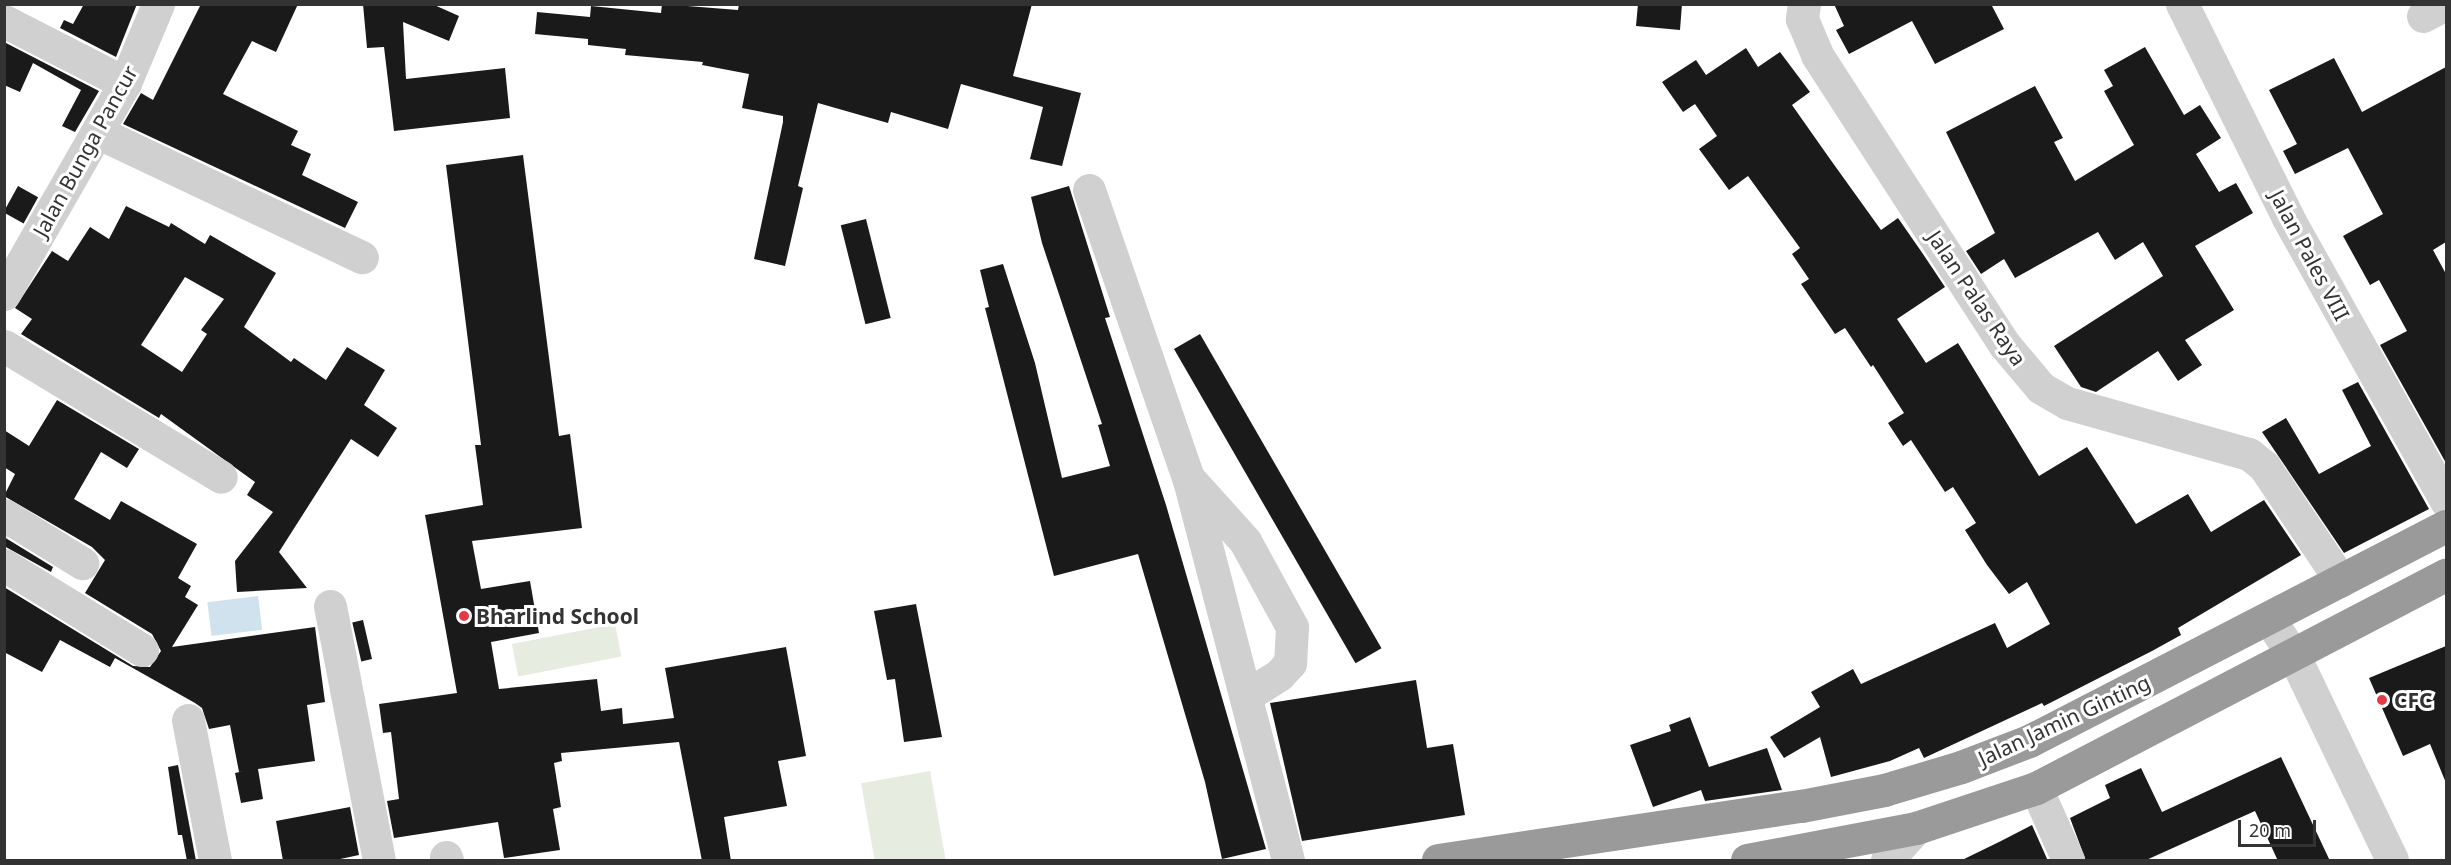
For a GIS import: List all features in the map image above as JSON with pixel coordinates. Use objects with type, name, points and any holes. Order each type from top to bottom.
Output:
[{"type":"highway","name":"Jalan Jamin Ginting","points":[[1438,861],[1884,790],[2029,741],[2269,620],[2446,526]]},
{"type":"highway","points":[[1747,861],[1916,828],[2036,789],[2294,656],[2444,582]]},
{"type":"street","name":"Jalan Bunga Pancur","points":[[4,294],[125,83],[158,4]]},
{"type":"street","name":"Jalan Palas Raya","points":[[1804,4],[1802,19],[1818,55],[2004,344],[2041,388],[2067,403],[2249,454],[2264,466],[2341,581]]},
{"type":"street","name":"Jalan Pales VIII","points":[[2182,4],[2288,218],[2446,501]]},
{"type":"street","points":[[4,21],[125,83]]},
{"type":"street","points":[[97,132],[362,257]]},
{"type":"street","points":[[1089,190],[1189,480],[1247,695],[1288,861]]},
{"type":"street","points":[[4,346],[221,477]]},
{"type":"street","points":[[1189,480],[1245,541],[1292,627],[1290,663],[1279,675],[1247,695]]},
{"type":"street","points":[[4,515],[82,563]]},
{"type":"street","points":[[4,565],[142,650]]},
{"type":"street","points":[[330,606],[379,861]]},
{"type":"street","points":[[2269,620],[2294,656],[2392,861]]},
{"type":"street","points":[[188,720],[215,861]]},
{"type":"street","points":[[2036,789],[2068,861]]},
{"type":"street","points":[[1887,861],[1916,828]]},
{"type":"shaded area","points":[[615,624],[621,656],[518,676],[512,644]]},
{"type":"shaded area","points":[[930,771],[946,860],[875,860],[861,783]]},
{"type":"water","points":[[258,596],[262,630],[212,636],[207,602]]},
{"type":"building","points":[[84,4],[137,4],[116,57],[60,28],[64,20],[73,24]]},
{"type":"building","points":[[201,4],[298,4],[276,52],[252,41],[223,94],[298,131],[291,145],[311,154],[302,175],[358,202],[345,228],[123,124],[141,93],[153,100]]},
{"type":"building","points":[[363,4],[432,4],[459,16],[449,41],[403,22],[406,79],[505,68],[510,118],[394,131],[384,47],[367,48]]},
{"type":"building","points":[[662,4],[738,10],[739,4],[1032,4],[1013,76],[1081,93],[1062,166],[1030,159],[1043,107],[961,84],[948,129],[891,112],[888,123],[818,103],[798,186],[803,188],[785,266],[754,259],[783,116],[742,108],[749,74],[702,65],[703,62],[625,55],[626,49],[588,45],[588,39],[535,34],[537,12],[590,17],[591,6],[661,13]]},
{"type":"building","points":[[1638,4],[1682,4],[1680,30],[1636,26]]},
{"type":"building","points":[[1834,4],[1991,4],[2004,29],[1935,64],[1912,21],[1849,54],[1836,30],[1844,26]]},
{"type":"building","points":[[4,42],[99,91],[75,132],[62,126],[81,90],[33,63],[20,92],[4,85]]},
{"type":"building","points":[[2145,47],[2184,115],[2200,105],[2221,138],[2196,154],[2219,192],[2236,183],[2253,213],[2195,246],[2234,310],[2185,340],[2202,365],[2178,381],[2158,351],[2096,392],[2081,387],[2054,346],[2163,276],[2143,242],[2115,260],[2098,232],[2015,278],[2004,259],[1981,274],[1966,251],[1995,233],[1946,132],[2035,86],[2063,138],[2054,142],[2075,181],[2134,145],[2104,91],[2113,86],[2104,70]]},
{"type":"building","points":[[1746,48],[1758,67],[1780,52],[1810,92],[1792,105],[1830,159],[1881,230],[1898,218],[1923,254],[1945,287],[1897,319],[1926,363],[1958,343],[2039,476],[2087,447],[2136,524],[2188,494],[2211,532],[2264,500],[2301,555],[2178,628],[2181,635],[2152,651],[2044,706],[2042,703],[1924,758],[1919,748],[1890,761],[1831,777],[1820,737],[1784,758],[1770,737],[1820,707],[1811,692],[1853,669],[1861,684],[1995,623],[2007,648],[2050,624],[2027,582],[2009,594],[1987,565],[1965,530],[1976,523],[1953,487],[1945,492],[1911,440],[1903,446],[1888,423],[1904,413],[1873,365],[1871,367],[1845,328],[1835,334],[1801,284],[1809,279],[1792,254],[1800,248],[1748,176],[1729,190],[1699,149],[1717,136],[1695,104],[1683,112],[1662,82],[1696,60],[1706,75]]},
{"type":"building","points":[[2334,58],[2362,112],[2446,67],[2446,242],[2433,250],[2446,274],[2446,463],[2380,345],[2407,331],[2379,280],[2370,285],[2343,236],[2383,214],[2348,148],[2295,174],[2283,151],[2297,144],[2269,90]]},
{"type":"building","points":[[523,155],[559,436],[570,434],[582,528],[472,541],[481,589],[530,581],[539,633],[491,642],[499,689],[597,679],[601,711],[622,708],[623,724],[674,718],[665,668],[786,647],[806,756],[778,761],[787,806],[724,817],[731,861],[702,861],[679,742],[561,753],[562,761],[554,763],[561,807],[553,809],[560,850],[504,858],[498,822],[394,838],[387,801],[399,799],[391,732],[383,733],[379,704],[457,693],[425,515],[483,505],[475,445],[481,445],[446,165]]},
{"type":"building","points":[[18,186],[38,197],[24,223],[4,213]]},
{"type":"building","points":[[1069,186],[1110,317],[1105,318],[1166,505],[1266,849],[1222,859],[1205,782],[1138,554],[1054,576],[985,308],[989,307],[980,270],[1003,264],[1035,363],[1062,478],[1110,466],[1098,425],[1102,424],[1042,243],[1031,197]]},
{"type":"building","points":[[126,206],[169,227],[171,223],[205,244],[210,235],[276,273],[244,327],[291,362],[294,358],[326,380],[347,347],[385,370],[364,405],[397,428],[378,457],[351,439],[279,552],[307,588],[237,592],[235,561],[273,512],[247,495],[255,482],[161,414],[159,418],[21,334],[32,319],[15,308],[52,251],[68,261],[90,227],[109,239]],"holes":[[[185,277],[224,299],[201,330],[207,334],[182,372],[141,345]]]},
{"type":"building","points":[[866,219],[891,318],[865,324],[841,225]]},
{"type":"building","points":[[1200,334],[1382,648],[1356,663],[1174,349]]},
{"type":"building","points":[[2358,382],[2429,509],[2344,553],[2262,432],[2286,418],[2319,474],[2371,446],[2342,390]]},
{"type":"building","points":[[57,400],[139,449],[127,468],[101,452],[74,499],[110,520],[121,501],[197,544],[178,578],[191,586],[185,597],[198,605],[172,647],[315,627],[325,702],[307,705],[315,761],[258,769],[263,799],[241,803],[235,773],[244,771],[239,772],[230,725],[209,729],[202,708],[195,703],[115,658],[110,667],[60,640],[42,672],[4,652],[4,587],[133,666],[150,667],[161,651],[152,634],[85,593],[105,560],[92,547],[4,496],[15,474],[4,467],[4,430],[29,446]]},
{"type":"building","points":[[4,537],[53,567],[51,572],[4,546]]},
{"type":"building","points":[[916,604],[942,737],[904,742],[895,679],[887,680],[874,611]]},
{"type":"building","points":[[363,620],[372,659],[361,661],[352,622]]},
{"type":"building","points":[[2446,646],[2446,783],[2430,744],[2403,756],[2369,678]]},
{"type":"building","points":[[1416,680],[1427,748],[1453,744],[1465,815],[1302,841],[1270,703]]},
{"type":"building","points":[[1690,717],[1709,767],[1767,748],[1782,790],[1705,801],[1701,790],[1653,807],[1630,745],[1671,731],[1669,725]]},
{"type":"building","points":[[2281,757],[2330,861],[2278,861],[2255,811],[2144,861],[2086,861],[2070,818],[2110,798],[2105,785],[2141,768],[2162,812]]},
{"type":"building","points":[[178,765],[196,861],[187,861],[182,835],[178,835],[168,767]]},
{"type":"building","points":[[350,807],[359,855],[331,861],[283,861],[276,821]]},
{"type":"building","points":[[2032,825],[2048,861],[1960,861],[2001,841]]},
{"type":"place","name":"Bharlind School","points":[[464,616]]},
{"type":"place","name":"CFC","points":[[2382,700]]}]
